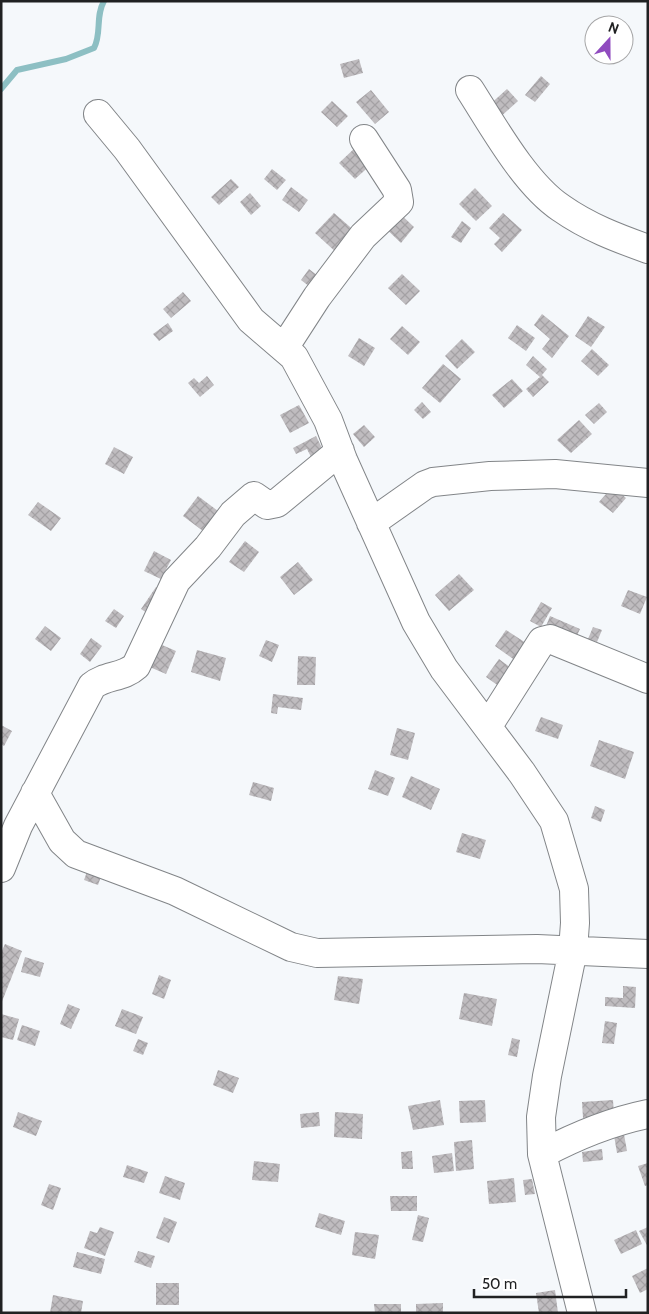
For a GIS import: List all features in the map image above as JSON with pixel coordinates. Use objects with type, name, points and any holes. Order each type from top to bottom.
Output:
[{"type":"street","points":[[470,90],[525,172],[559,207],[594,228],[648,249]]},
{"type":"street","points":[[98,114],[127,149],[251,320],[294,356],[320,404],[416,622],[444,669],[488,726],[554,821],[574,890],[575,923],[572,950],[547,1076],[541,1117],[542,1154],[582,1313]]},
{"type":"street","points":[[284,348],[317,297],[362,236],[399,202],[397,190],[364,139]]},
{"type":"street","points":[[1,868],[18,826],[92,686],[100,680],[130,671],[136,666],[176,581],[208,547],[233,514],[254,496],[267,506],[277,503],[340,451]]},
{"type":"street","points":[[371,523],[425,485],[433,482],[490,476],[555,474],[648,482]]},
{"type":"street","points":[[488,726],[542,641],[550,639],[648,679]]},
{"type":"street","points":[[35,793],[62,841],[76,854],[174,891],[291,947],[317,953],[572,950],[648,954]]},
{"type":"street","points":[[542,1154],[572,1138],[610,1123],[648,1114]]},
{"type":"building","points":[[359,59],[363,73],[344,78],[340,64]]},
{"type":"building","points":[[541,76],[550,84],[535,102],[525,95]]},
{"type":"building","points":[[507,89],[518,101],[498,119],[487,107]]},
{"type":"building","points":[[371,90],[389,112],[375,124],[356,102]]},
{"type":"building","points":[[332,101],[348,116],[337,127],[321,112]]},
{"type":"building","points":[[357,146],[373,163],[355,179],[339,163]]},
{"type":"building","points":[[272,169],[286,180],[277,190],[264,179]]},
{"type":"building","points":[[231,179],[239,187],[219,205],[211,197]]},
{"type":"building","points":[[291,187],[308,200],[299,212],[282,200]]},
{"type":"building","points":[[475,188],[492,206],[476,221],[459,204]]},
{"type":"building","points":[[250,193],[261,206],[251,215],[240,202]]},
{"type":"building","points":[[395,209],[414,227],[401,243],[381,224]]},
{"type":"building","points":[[334,213],[357,233],[338,254],[315,233]]},
{"type":"building","points":[[503,213],[522,230],[502,252],[494,244],[500,238],[489,228]]},
{"type":"building","points":[[462,221],[471,228],[461,243],[451,237]]},
{"type":"building","points":[[309,269],[322,279],[314,290],[301,280]]},
{"type":"building","points":[[402,274],[420,291],[406,305],[388,288]]},
{"type":"building","points":[[183,292],[191,301],[171,318],[163,309]]},
{"type":"building","points":[[542,314],[569,336],[552,358],[542,349],[550,339],[534,325]]},
{"type":"building","points":[[588,316],[605,327],[591,347],[575,336]]},
{"type":"building","points":[[168,323],[173,331],[159,341],[153,334]]},
{"type":"building","points":[[517,325],[535,338],[526,351],[508,338]]},
{"type":"building","points":[[402,326],[420,342],[408,355],[390,339]]},
{"type":"building","points":[[359,338],[375,348],[364,366],[348,356]]},
{"type":"building","points":[[462,339],[475,352],[457,369],[445,356]]},
{"type":"building","points":[[592,349],[609,365],[598,376],[581,361]]},
{"type":"building","points":[[533,356],[547,369],[542,375],[549,382],[533,397],[526,389],[540,377],[526,365]]},
{"type":"building","points":[[443,364],[461,379],[440,403],[422,388]]},
{"type":"building","points":[[207,376],[214,385],[200,397],[188,383],[194,378],[199,383]]},
{"type":"building","points":[[512,379],[523,391],[504,408],[492,395]]},
{"type":"building","points":[[422,402],[431,412],[423,419],[414,410]]},
{"type":"building","points":[[599,403],[607,412],[594,424],[585,415]]},
{"type":"building","points":[[299,405],[309,423],[290,433],[280,415]]},
{"type":"building","points":[[579,420],[592,434],[571,453],[557,440]]},
{"type":"building","points":[[364,425],[375,437],[364,447],[353,434]]},
{"type":"building","points":[[316,436],[325,454],[313,461],[307,449],[296,454],[293,448]]},
{"type":"building","points":[[114,447],[133,457],[124,474],[105,464]]},
{"type":"building","points":[[613,486],[626,498],[613,513],[599,502]]},
{"type":"building","points":[[198,496],[218,511],[203,531],[183,516]]},
{"type":"building","points":[[38,502],[61,518],[51,531],[28,515]]},
{"type":"building","points":[[245,541],[259,552],[244,572],[229,562]]},
{"type":"building","points":[[154,551],[171,560],[161,579],[144,571]]},
{"type":"building","points":[[298,562],[313,580],[294,595],[280,577]]},
{"type":"building","points":[[459,574],[474,590],[449,611],[435,595]]},
{"type":"building","points":[[156,587],[168,595],[153,617],[141,609]]},
{"type":"building","points":[[628,590],[647,597],[640,614],[621,606]]},
{"type":"building","points":[[541,602],[552,608],[541,627],[530,621]]},
{"type":"building","points":[[114,609],[124,616],[116,628],[105,621]]},
{"type":"building","points":[[550,616],[580,629],[573,644],[544,631]]},
{"type":"building","points":[[45,626],[61,638],[51,651],[35,639]]},
{"type":"building","points":[[593,627],[602,630],[597,642],[588,639]]},
{"type":"building","points":[[506,630],[532,647],[520,664],[495,646]]},
{"type":"building","points":[[91,638],[102,646],[90,662],[80,654]]},
{"type":"building","points":[[266,640],[279,645],[272,662],[259,656]]},
{"type":"building","points":[[155,642],[176,651],[166,674],[145,665]]},
{"type":"building","points":[[197,650],[226,658],[220,681],[191,672]]},
{"type":"building","points":[[298,656],[316,657],[315,685],[297,685]]},
{"type":"building","points":[[499,659],[515,671],[503,689],[486,677]]},
{"type":"building","points":[[273,694],[303,698],[301,710],[278,707],[277,714],[271,713]]},
{"type":"building","points":[[541,717],[563,725],[558,739],[535,731]]},
{"type":"building","points":[[1,725],[12,731],[4,746],[1,744]]},
{"type":"building","points":[[397,728],[415,733],[408,760],[390,755]]},
{"type":"building","points":[[599,740],[634,752],[625,779],[590,766]]},
{"type":"building","points":[[375,770],[395,778],[388,796],[368,789]]},
{"type":"building","points":[[411,776],[440,789],[431,810],[402,797]]},
{"type":"building","points":[[253,782],[274,788],[271,801],[249,795]]},
{"type":"building","points":[[595,806],[605,810],[601,822],[591,818]]},
{"type":"building","points":[[462,833],[486,840],[480,859],[456,852]]},
{"type":"building","points":[[89,866],[103,871],[98,885],[84,880]]},
{"type":"building","points":[[5,944],[22,951],[1,1004],[1,953]]},
{"type":"building","points":[[25,957],[44,963],[40,977],[21,972]]},
{"type":"building","points":[[159,975],[171,980],[164,999],[152,994]]},
{"type":"building","points":[[338,976],[363,979],[359,1004],[334,1000]]},
{"type":"building","points":[[623,986],[636,987],[635,1008],[605,1006],[605,997],[623,998]]},
{"type":"building","points":[[464,993],[497,999],[492,1026],[459,1019]]},
{"type":"building","points":[[68,1004],[80,1009],[71,1029],[60,1024]]},
{"type":"building","points":[[122,1009],[143,1017],[136,1034],[115,1026]]},
{"type":"building","points":[[1,1014],[19,1019],[13,1040],[1,1037]]},
{"type":"building","points":[[605,1021],[617,1023],[614,1044],[602,1043]]},
{"type":"building","points":[[22,1025],[40,1031],[35,1046],[17,1040]]},
{"type":"building","points":[[512,1038],[520,1040],[517,1057],[508,1055]]},
{"type":"building","points":[[138,1039],[148,1043],[143,1055],[133,1051]]},
{"type":"building","points":[[218,1070],[239,1078],[233,1093],[213,1085]]},
{"type":"building","points":[[440,1100],[444,1125],[413,1130],[408,1106]]},
{"type":"building","points":[[485,1100],[486,1122],[460,1123],[459,1101]]},
{"type":"building","points":[[613,1100],[614,1116],[583,1118],[582,1102]]},
{"type":"building","points":[[18,1112],[42,1121],[36,1136],[13,1127]]},
{"type":"building","points":[[319,1112],[320,1126],[301,1128],[300,1114]]},
{"type":"building","points":[[335,1112],[363,1114],[362,1139],[334,1137]]},
{"type":"building","points":[[622,1123],[627,1151],[617,1153],[612,1124]]},
{"type":"building","points":[[472,1140],[474,1169],[456,1171],[454,1142]]},
{"type":"building","points":[[602,1149],[603,1160],[583,1162],[582,1152]]},
{"type":"building","points":[[412,1151],[413,1169],[402,1169],[401,1152]]},
{"type":"building","points":[[452,1153],[454,1171],[434,1173],[432,1156]]},
{"type":"building","points":[[254,1161],[280,1164],[278,1182],[252,1180]]},
{"type":"building","points":[[648,1163],[648,1185],[645,1186],[638,1166]]},
{"type":"building","points":[[127,1165],[148,1172],[144,1183],[123,1177]]},
{"type":"building","points":[[165,1176],[185,1183],[180,1200],[159,1193]]},
{"type":"building","points":[[514,1178],[516,1202],[489,1204],[487,1181]]},
{"type":"building","points":[[532,1179],[535,1194],[525,1195],[523,1180]]},
{"type":"building","points":[[49,1184],[61,1188],[53,1210],[41,1205]]},
{"type":"building","points":[[390,1196],[417,1196],[417,1211],[391,1211]]},
{"type":"building","points":[[319,1213],[345,1221],[341,1235],[315,1227]]},
{"type":"building","points":[[418,1215],[429,1218],[423,1242],[412,1240]]},
{"type":"building","points":[[164,1217],[177,1222],[169,1243],[156,1238]]},
{"type":"building","points":[[100,1227],[114,1232],[105,1256],[84,1248],[90,1231],[97,1233]]},
{"type":"building","points":[[648,1227],[648,1247],[639,1231]]},
{"type":"building","points":[[636,1230],[642,1244],[621,1254],[614,1240]]},
{"type":"building","points":[[355,1232],[379,1235],[375,1259],[352,1255]]},
{"type":"building","points":[[138,1251],[155,1256],[151,1268],[134,1262]]},
{"type":"building","points":[[77,1252],[105,1259],[101,1274],[73,1267]]},
{"type":"building","points":[[648,1268],[648,1289],[640,1293],[632,1276]]},
{"type":"building","points":[[156,1283],[179,1283],[179,1305],[156,1305]]},
{"type":"building","points":[[555,1290],[558,1313],[539,1313],[536,1293]]},
{"type":"building","points":[[53,1295],[83,1301],[81,1313],[50,1313]]},
{"type":"building","points":[[443,1303],[443,1313],[416,1313],[416,1304]]},
{"type":"building","points":[[374,1304],[401,1304],[401,1313],[375,1313]]},
{"type":"waterway","points":[[1,89],[17,70],[66,59],[94,48],[98,37],[101,7],[104,1]]}]
